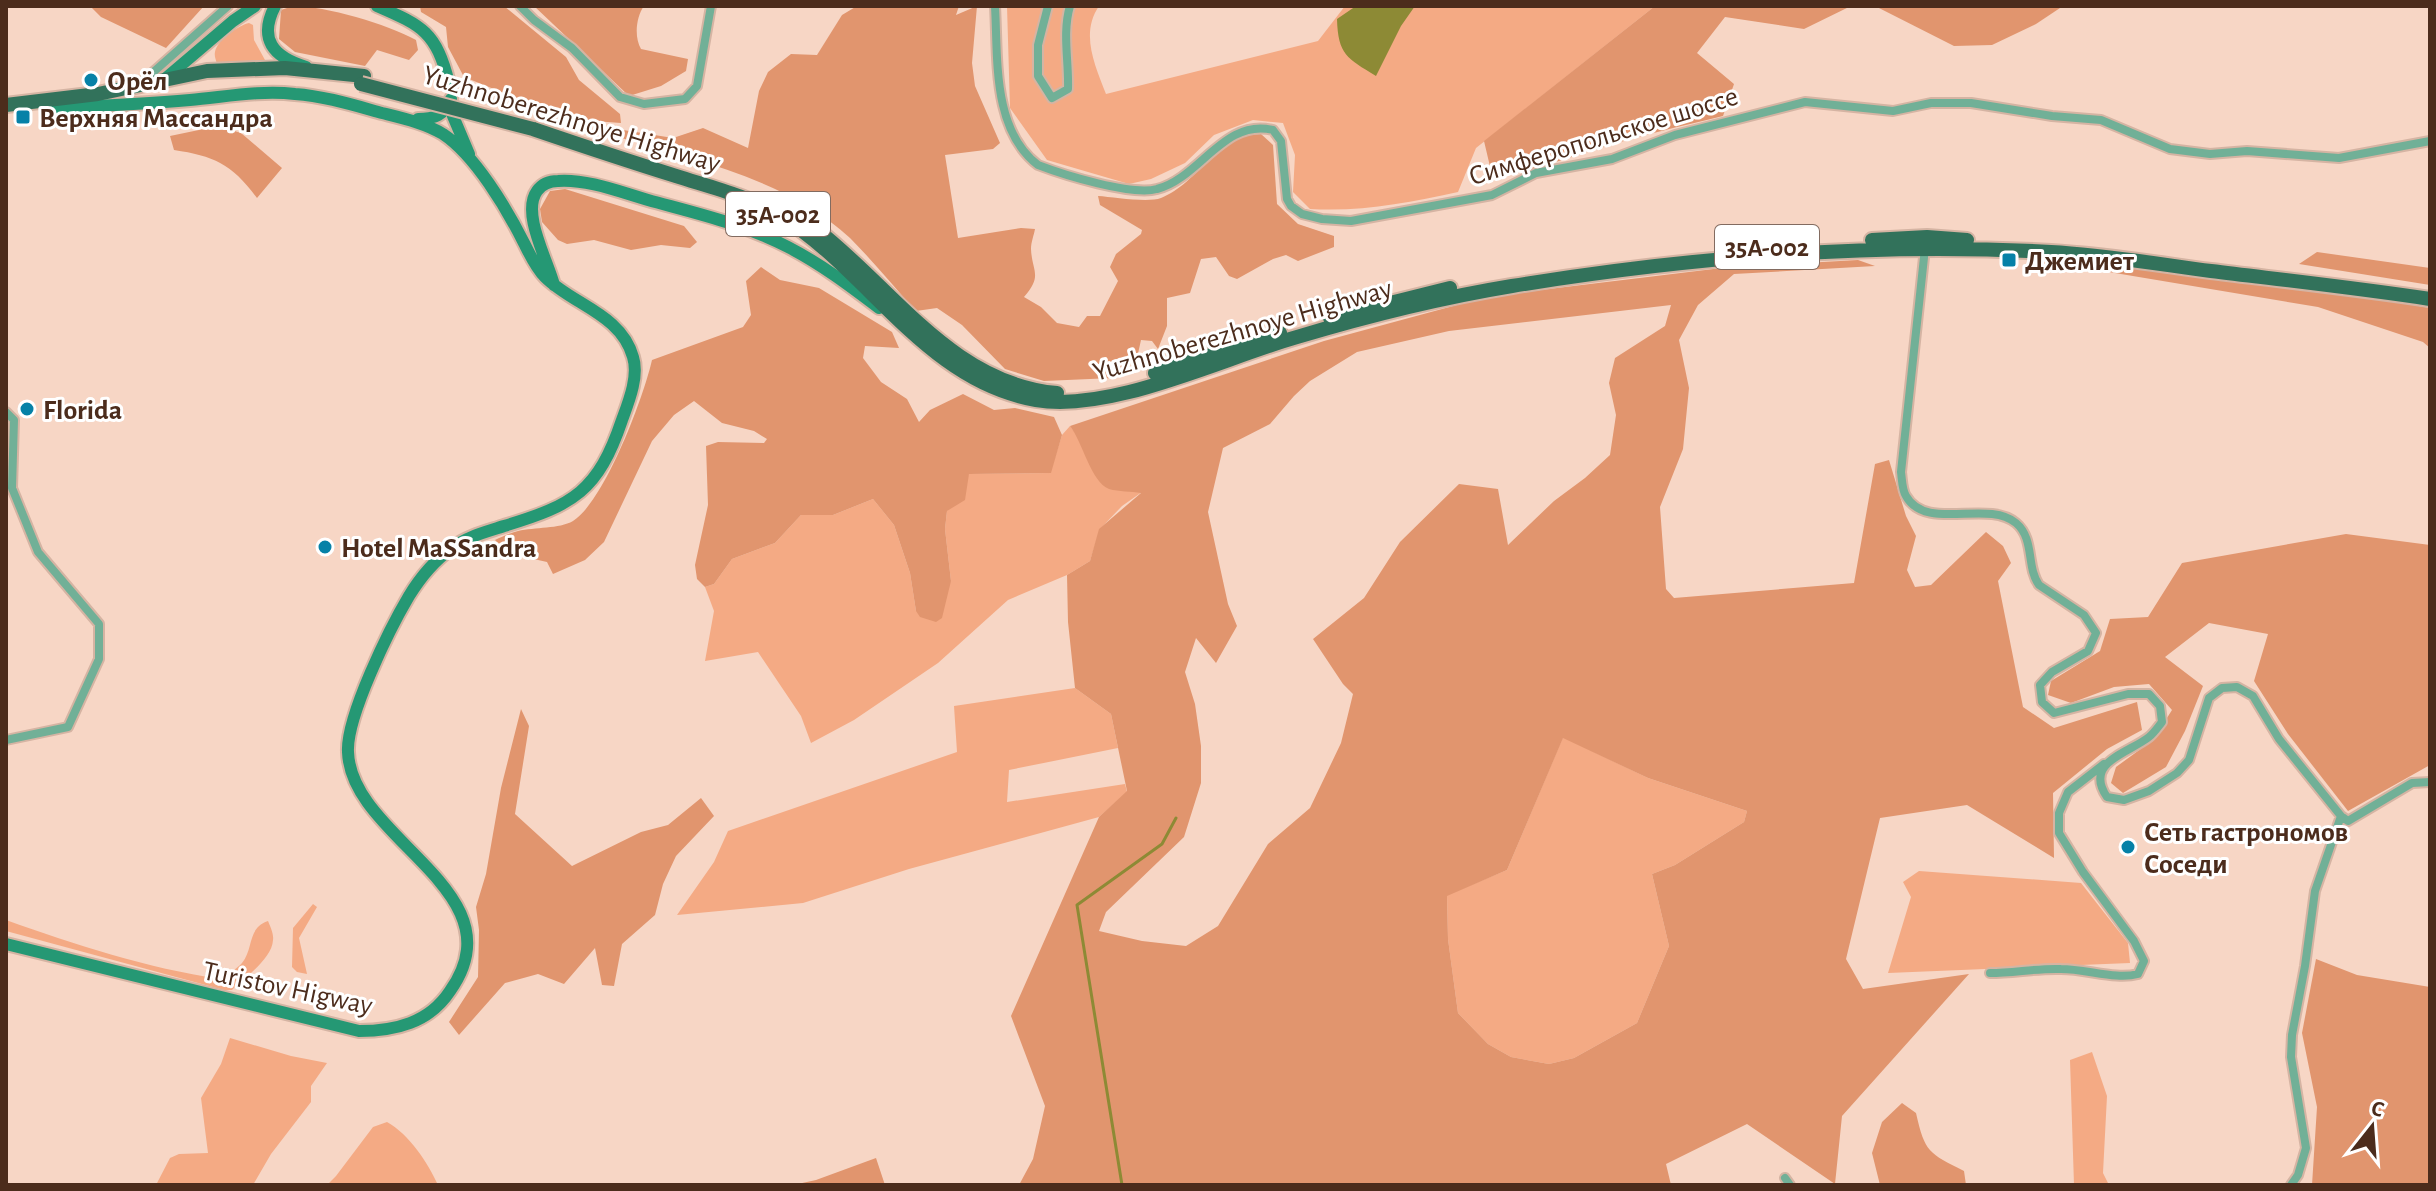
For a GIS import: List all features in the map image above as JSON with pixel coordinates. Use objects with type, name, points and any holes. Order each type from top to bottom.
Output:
[{"type":"highway","name":"Yuzhnoberezhnoye Highway","points":[[6,105],[98,94],[166,78],[249,69],[316,70],[362,80]]},
{"type":"highway","name":"Yuzhnoberezhnoye Highway","points":[[6,113],[53,108],[176,84],[245,76],[302,74],[420,89],[740,189],[776,204],[836,244],[934,339],[960,358],[1001,379],[1053,393],[1074,394],[1117,386],[1319,321],[1386,302],[1465,285],[1676,256],[1805,243],[2058,252],[2430,299]]},
{"type":"highway","name":"Yuzhnoberezhnoye Highway","points":[[534,126],[737,196],[771,211],[830,252],[905,327],[950,364],[976,380],[1034,400],[1074,402],[1120,394],[1306,334],[1483,291],[1628,270],[1793,252],[1966,240],[2059,243],[2430,291]]},
{"type":"highway","points":[[1925,248],[1961,244],[1966,240]]},
{"type":"main road","points":[[166,78],[190,51],[255,6]]},
{"type":"main road","points":[[275,6],[268,24],[269,43],[282,56],[316,70]]},
{"type":"main road","points":[[377,6],[415,24],[433,40],[449,83]]},
{"type":"main road","points":[[190,51],[195,69],[200,73]]},
{"type":"main road","name":"Turistov Higway","points":[[6,944],[359,1031],[385,1031],[410,1024],[431,1013],[449,994],[461,974],[466,947],[464,923],[455,898],[366,804],[347,753],[360,696],[410,595],[432,565],[451,548],[470,537],[547,513],[570,502],[601,470],[614,442],[634,380],[633,356],[614,326],[541,274],[516,226],[476,168],[442,133],[398,117],[317,97],[268,93],[53,108]]},
{"type":"main road","points":[[398,117],[435,118],[446,109],[451,99]]},
{"type":"main road","name":"Turistov Higway","points":[[453,116],[476,168]]},
{"type":"main road","points":[[554,285],[533,220],[534,199],[538,190],[549,182],[577,182],[718,219],[787,246],[836,276],[905,327]]},
{"type":"street","points":[[141,83],[190,51],[228,6]]},
{"type":"street","points":[[520,6],[572,48],[620,97],[644,104],[685,99],[697,86],[711,6]]},
{"type":"street","name":"Симферопольское шоссе","points":[[995,6],[999,72],[1007,125],[1027,157],[1038,165],[1129,190],[1154,191],[1171,185],[1228,139],[1245,130],[1261,127],[1273,130],[1281,141],[1287,199],[1291,206],[1302,214],[1322,219],[1351,221],[1492,195],[1536,173],[1612,159],[1675,135],[1805,102],[1893,111],[1931,103],[1971,103],[2101,120],[2170,149],[2210,154],[2247,151],[2339,158],[2430,141]]},
{"type":"street","points":[[1048,6],[1038,45],[1038,76],[1052,98],[1068,89],[1065,22],[1070,6]]},
{"type":"street","points":[[1925,248],[1901,472],[1906,496],[1925,513],[1999,515],[2016,523],[2027,539],[2034,578],[2039,585],[2084,615],[2096,633],[2088,651],[2052,672],[2040,685],[2042,702],[2054,713],[2128,694],[2149,694],[2160,706],[2162,722],[2149,736],[2108,761],[2068,792],[2059,813],[2059,833],[2083,872],[2134,941],[2144,961],[2138,974],[2124,978],[2091,970],[2058,968],[1990,973]]},
{"type":"street","points":[[6,412],[14,420],[12,488],[38,552],[99,624],[99,659],[68,727],[6,740]]},
{"type":"street","points":[[2108,761],[2100,774],[2102,789],[2107,797],[2124,800],[2149,791],[2177,773],[2189,760],[2209,698],[2222,688],[2237,687],[2253,696],[2279,739],[2348,821],[2412,783],[2430,782]]},
{"type":"street","points":[[2291,1185],[2298,1175],[2306,1148],[2291,1057],[2292,1035],[2315,891],[2341,816]]},
{"type":"shaded area","points":[[90,6],[204,6],[166,48],[101,17]]},
{"type":"shaded area","points":[[293,6],[322,9],[373,22],[416,40],[418,50],[409,60],[377,50],[365,66],[295,52],[279,39],[281,10]]},
{"type":"shaded area","points":[[420,6],[504,6],[566,57],[579,80],[620,114],[621,123],[568,119],[464,77],[448,47],[446,27],[421,12]]},
{"type":"shaded area","points":[[534,6],[644,6],[637,27],[641,49],[688,59],[686,71],[661,86],[629,96]]},
{"type":"shaded area","points":[[857,6],[959,6],[956,15],[977,6],[972,63],[975,86],[1000,143],[993,149],[945,155],[958,238],[1021,228],[1035,229],[1031,249],[1035,278],[1024,297],[1041,307],[1057,323],[1079,327],[1087,316],[1100,316],[1118,281],[1110,267],[1116,254],[1141,234],[1142,230],[1100,205],[1098,196],[1139,200],[1161,198],[1187,182],[1220,150],[1246,136],[1261,134],[1273,145],[1277,204],[1298,224],[1334,236],[1334,247],[1298,261],[1286,255],[1273,259],[1237,279],[1229,276],[1216,257],[1201,259],[1190,293],[1167,298],[1167,326],[1158,349],[1152,341],[1141,340],[1137,358],[1113,378],[1044,381],[1005,369],[962,325],[937,308],[916,311],[850,238],[798,201],[738,174],[615,136],[611,128],[673,138],[703,128],[748,148],[759,91],[768,72],[791,54],[817,55],[842,15]]},
{"type":"shaded area","points":[[1007,6],[1099,6],[1093,17],[1090,39],[1106,94],[1318,41],[1345,6],[1655,6],[1476,148],[1458,192],[1384,206],[1329,210],[1310,209],[1293,192],[1295,155],[1283,123],[1253,120],[1214,135],[1185,163],[1151,179],[1129,184],[1047,160],[1010,108]]},
{"type":"shaded area","points":[[1356,6],[1415,6],[1401,26],[1376,76],[1351,60],[1339,41],[1337,19]]},
{"type":"shaded area","points":[[1655,6],[1851,6],[1804,29],[1725,17],[1697,53],[1734,84],[1723,116],[1533,168],[1492,175],[1484,141]]},
{"type":"shaded area","points":[[1875,6],[2063,6],[2036,24],[1992,45],[1954,46]]},
{"type":"shaded area","points":[[249,23],[253,25],[254,40],[265,60],[217,64],[215,54],[220,43],[234,30]]},
{"type":"shaded area","points":[[218,126],[241,133],[282,168],[257,198],[230,169],[200,155],[174,150],[170,136]]},
{"type":"shaded area","points":[[565,189],[684,226],[697,242],[690,248],[661,245],[631,250],[594,240],[567,244],[558,240],[542,222],[540,209],[550,191]]},
{"type":"shaded area","points":[[2317,252],[2430,268],[2430,285],[2299,264]]},
{"type":"shaded area","points":[[1858,260],[1875,266],[1734,274],[1698,305],[1679,340],[1689,388],[1683,449],[1660,507],[1666,589],[1674,598],[1854,583],[1875,464],[1889,460],[1906,516],[1916,536],[1907,570],[1915,587],[1931,585],[1986,532],[2003,546],[2011,563],[1998,581],[2023,707],[2054,728],[2137,702],[2142,730],[2107,749],[2053,793],[2054,858],[1967,805],[1880,818],[1846,959],[1863,989],[1969,974],[1842,1116],[1835,1184],[1747,1124],[1666,1164],[1671,1185],[1019,1185],[1033,1159],[1045,1106],[1011,1016],[1099,817],[1127,791],[1111,714],[1075,688],[1067,575],[1090,561],[1099,529],[1141,493],[1113,490],[1103,485],[1070,426],[1324,341],[1490,296],[1730,267]],"holes":[[[1671,305],[1665,326],[1615,358],[1609,383],[1616,415],[1610,455],[1554,501],[1508,545],[1498,489],[1459,484],[1400,542],[1364,598],[1313,639],[1353,694],[1341,743],[1310,808],[1268,844],[1218,926],[1186,946],[1142,941],[1099,931],[1106,912],[1184,837],[1201,783],[1201,746],[1195,704],[1185,672],[1196,638],[1216,663],[1237,626],[1228,604],[1208,512],[1223,448],[1270,424],[1310,381],[1357,352],[1449,331]],[[1563,738],[1648,778],[1747,811],[1744,822],[1675,865],[1652,874],[1669,946],[1637,1023],[1574,1058],[1549,1064],[1511,1057],[1488,1044],[1458,1013],[1448,939],[1447,896],[1507,870]]]},
{"type":"shaded area","points":[[2110,265],[2315,288],[2430,308],[2430,348],[2423,342],[2318,307],[2109,272]]},
{"type":"shaded area","points":[[761,267],[780,280],[819,288],[892,332],[899,348],[865,346],[863,358],[881,382],[907,399],[919,422],[930,410],[963,394],[994,410],[1015,408],[1054,417],[1062,435],[1051,473],[969,474],[965,500],[947,511],[945,529],[951,581],[942,618],[936,622],[920,617],[916,611],[910,573],[894,525],[873,499],[833,515],[801,515],[775,543],[732,559],[714,584],[705,587],[697,579],[695,565],[708,505],[706,446],[718,442],[764,443],[767,439],[754,431],[722,423],[694,401],[674,415],[652,441],[604,542],[585,560],[553,574],[547,562],[507,553],[495,540],[518,531],[567,524],[585,510],[622,446],[652,360],[743,327],[751,315],[746,281]]},
{"type":"shaded area","points":[[1070,426],[1086,452],[1142,492],[1122,506],[1100,529],[1090,561],[1067,575],[1008,600],[938,663],[854,720],[811,743],[801,716],[758,652],[705,661],[714,611],[705,587],[714,584],[732,559],[775,543],[801,515],[833,515],[873,499],[894,525],[910,573],[916,611],[951,581],[945,529],[947,511],[969,474],[1050,473],[1062,435]]},
{"type":"shaded area","points":[[2346,534],[2430,545],[2430,765],[2348,811],[2288,734],[2254,681],[2268,634],[2209,623],[2165,657],[2203,686],[2166,767],[2123,793],[2111,783],[2116,767],[2153,740],[2172,710],[2149,684],[2114,687],[2071,703],[2048,695],[2051,681],[2100,651],[2110,619],[2148,617],[2182,563]]},
{"type":"shaded area","points":[[1075,688],[1111,714],[1118,748],[1009,770],[1007,802],[1125,784],[1127,792],[1099,817],[909,869],[803,903],[677,915],[714,862],[728,831],[957,752],[954,706]]},
{"type":"shaded area","points":[[521,709],[529,726],[515,814],[572,866],[641,832],[668,825],[701,798],[714,816],[676,856],[663,884],[655,915],[622,944],[614,986],[602,985],[595,948],[564,984],[538,974],[505,983],[459,1035],[449,1022],[478,977],[476,907],[486,874],[501,788]]},
{"type":"shaded area","points":[[1563,737],[1648,778],[1747,811],[1744,822],[1675,865],[1652,874],[1669,946],[1637,1023],[1574,1058],[1549,1064],[1511,1057],[1488,1044],[1458,1013],[1448,939],[1447,895],[1507,870]]},
{"type":"shaded area","points":[[1919,871],[2081,883],[2128,943],[2130,963],[1888,973],[1911,897],[1903,882]]},
{"type":"shaded area","points":[[313,904],[317,907],[299,938],[307,974],[297,972],[292,967],[293,928]]},
{"type":"shaded area","points":[[6,920],[112,955],[220,979],[242,963],[261,924],[268,921],[273,940],[268,954],[257,967],[232,990],[224,990],[6,931]]},
{"type":"shaded area","points":[[2316,959],[2357,975],[2430,987],[2430,1185],[2312,1185],[2317,1107],[2302,1033]]},
{"type":"shaded area","points":[[230,1038],[327,1063],[311,1086],[311,1102],[271,1154],[253,1185],[156,1185],[170,1158],[179,1154],[208,1153],[201,1098],[221,1064]]},
{"type":"shaded area","points":[[2092,1052],[2107,1096],[2103,1173],[2109,1185],[2074,1185],[2070,1060]]},
{"type":"shaded area","points":[[1902,1103],[1916,1113],[1922,1136],[1930,1150],[1964,1171],[1966,1185],[1880,1185],[1872,1153],[1882,1122]]},
{"type":"shaded area","points":[[387,1122],[417,1150],[438,1185],[327,1185],[373,1127]]},
{"type":"shaded area","points":[[876,1158],[885,1185],[793,1185],[816,1180]]},
{"type":"waterway","points":[[1122,1185],[1077,905],[1162,844],[1176,818]]},
{"type":"place","name":"Орёл","points":[[91,80]]},
{"type":"place","name":"Верхняя Массандра","points":[[23,117]]},
{"type":"place","name":"Джемиет","points":[[2009,260]]},
{"type":"place","name":"Florida","points":[[27,409]]},
{"type":"place","name":"Hotel MaSSandra","points":[[325,547]]},
{"type":"place","name":"Сеть гастрономов Соседи","points":[[2128,847]]}]
